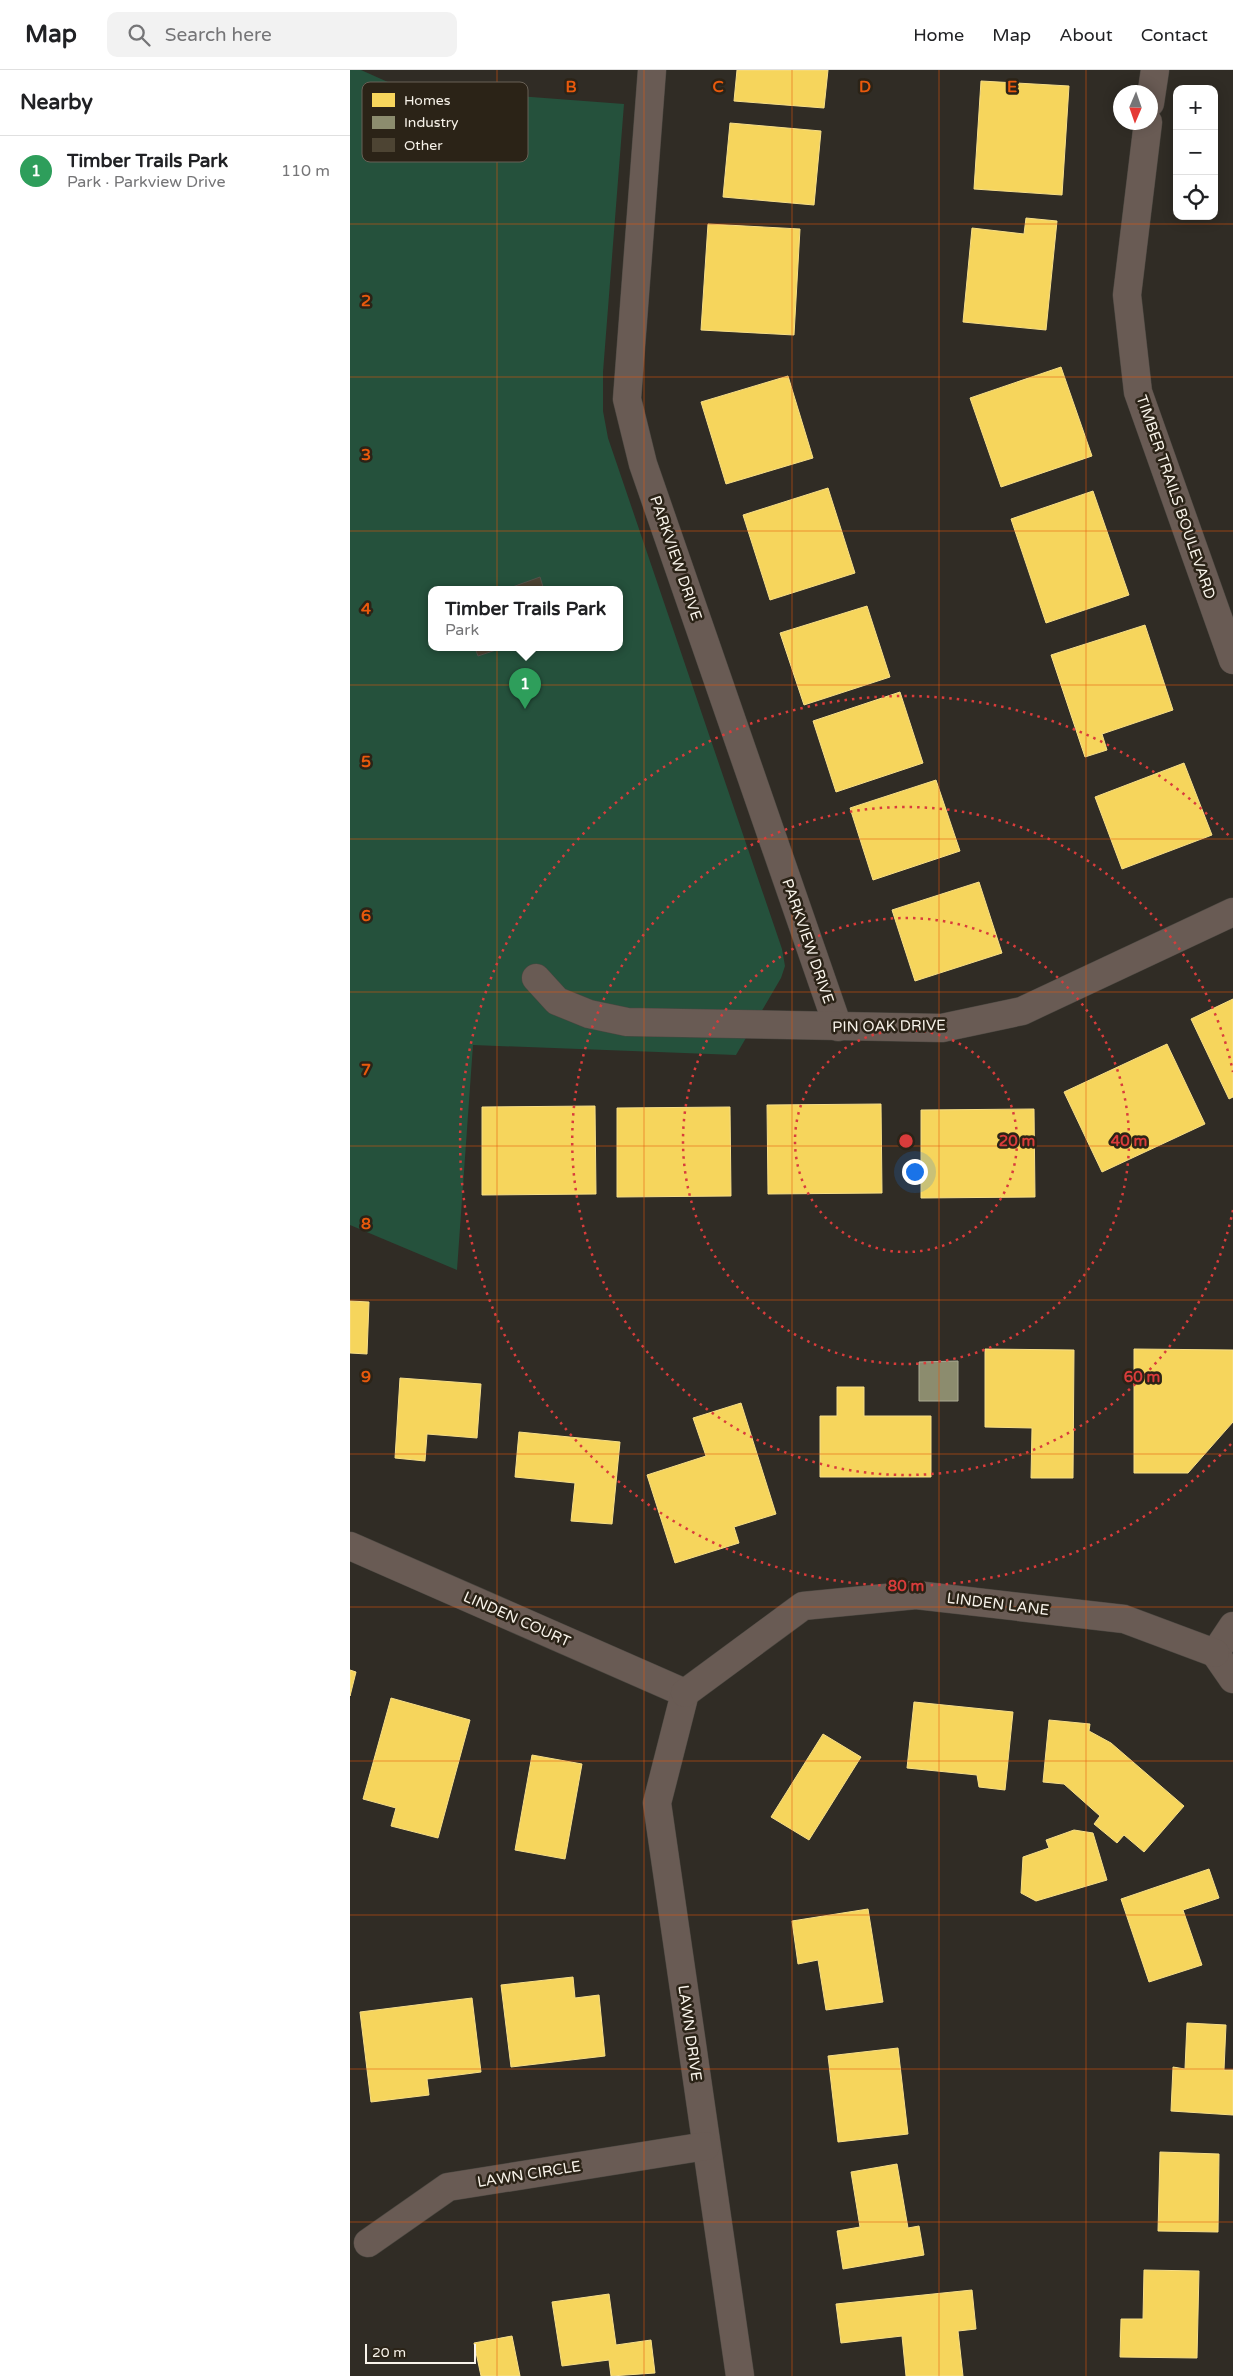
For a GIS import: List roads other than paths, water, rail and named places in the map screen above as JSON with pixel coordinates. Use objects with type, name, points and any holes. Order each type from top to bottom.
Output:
[{"type":"street","name":"PARKVIEW DRIVE","points":[[652,70],[627,399],[643,464],[838,1028]]},
{"type":"street","points":[[1153,85],[1155,70]]},
{"type":"street","name":"TIMBER TRAILS BOULEVARD","points":[[1147,130],[1127,295],[1138,392],[1233,660]]},
{"type":"street","name":"PIN OAK DRIVE","points":[[536,978],[556,1001],[589,1014],[627,1022],[838,1028],[942,1028],[1022,1011],[1233,912]]},
{"type":"street","name":"LINDEN COURT","points":[[350,1546],[685,1693]]},
{"type":"street","name":"LINDEN LANE","points":[[685,1693],[803,1606],[916,1595],[1124,1619],[1215,1653]]},
{"type":"street","points":[[1233,1626],[1215,1653],[1233,1679]]},
{"type":"street","name":"LAWN DRIVE","points":[[685,1693],[657,1803],[740,2376]]},
{"type":"street","name":"LAWN CIRCLE","points":[[368,2244],[448,2187],[706,2146]]},
{"type":"place","name":"Timber Trails Park","points":[[525,709]]}]
